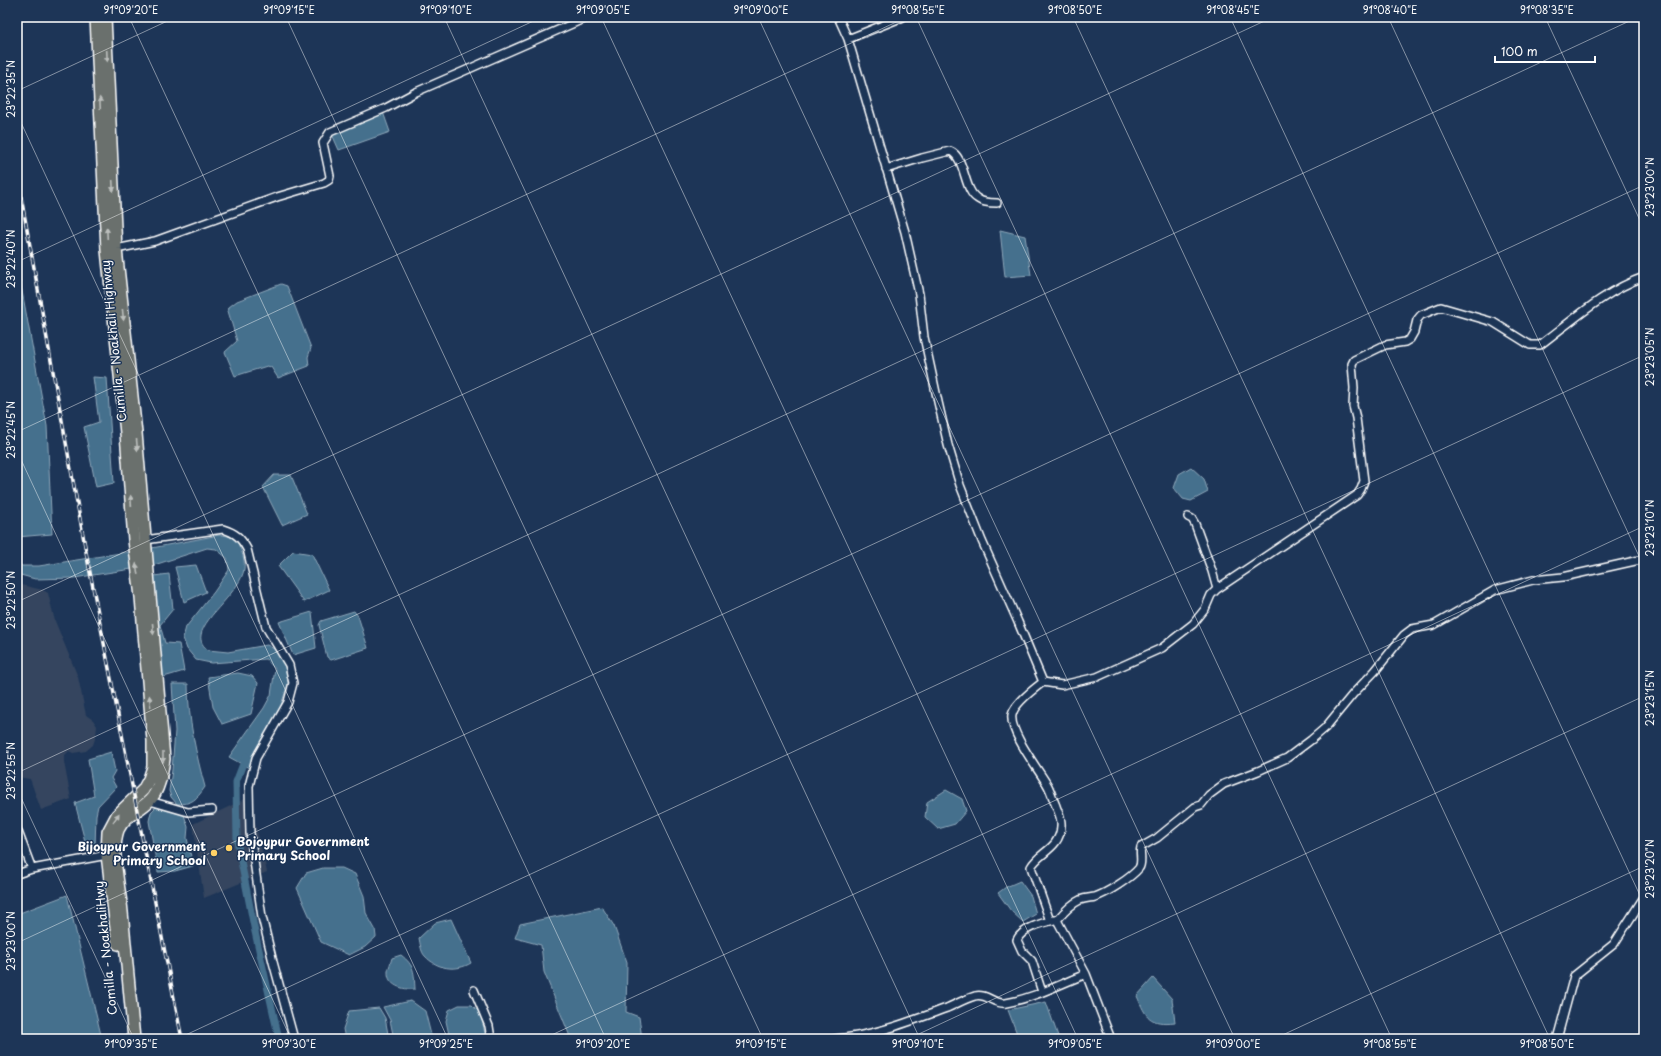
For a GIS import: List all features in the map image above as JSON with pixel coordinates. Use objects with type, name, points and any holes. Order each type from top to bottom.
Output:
[{"type":"main road","points":[[96,17],[108,163]]},
{"type":"main road","name":"Cumilla - Noakhali Highway","points":[[105,17],[108,163],[107,250],[126,433],[134,540],[145,597]]},
{"type":"main road","name":"Cumilla - Noakhali Highway","points":[[108,163],[145,540],[145,597],[150,660]]},
{"type":"main road","points":[[134,1039],[122,910],[117,879],[115,845],[118,830],[121,825],[134,812],[150,801],[157,788],[162,773],[164,759],[150,660]]},
{"type":"main road","name":"Comilla - NoakhaliHwy","points":[[127,1039],[107,855],[108,832],[114,819],[127,804],[143,790],[153,767],[150,660]]},
{"type":"street","points":[[116,249],[155,241],[277,197],[324,183],[329,180],[330,176],[323,143],[330,132],[386,108],[416,92],[588,17]]},
{"type":"street","points":[[838,17],[848,40],[905,232],[919,294],[924,337],[938,402],[948,445],[960,485],[982,541],[1044,682]]},
{"type":"street","points":[[848,40],[903,17]]},
{"type":"street","points":[[886,169],[950,151],[957,156],[974,196],[982,201],[997,203]]},
{"type":"street","points":[[1044,682],[1062,685],[1097,677],[1162,648],[1193,624],[1205,609],[1211,595],[1217,589],[1357,495],[1362,489],[1364,481],[1356,418],[1353,406],[1354,388],[1352,364],[1354,360],[1385,345],[1397,344],[1410,339],[1414,332],[1417,320],[1421,315],[1441,307],[1493,322],[1530,345],[1540,345],[1614,290],[1644,277]]},
{"type":"street","points":[[1188,517],[1192,519],[1195,524],[1217,589]]},
{"type":"street","points":[[145,540],[223,529],[235,533],[242,540],[247,549],[266,628],[288,665],[293,683],[288,702],[256,758],[249,786],[250,833],[262,917],[294,1039]]},
{"type":"street","points":[[1042,992],[1032,961],[1022,951],[1017,940],[1022,933],[1053,921],[1081,899],[1095,897],[1108,891],[1139,867],[1141,861],[1139,852],[1141,847],[1157,838],[1195,807],[1201,805],[1209,795],[1224,784],[1258,772],[1287,758],[1311,740],[1325,728],[1353,694],[1375,671],[1404,635],[1412,629],[1434,625],[1495,590],[1533,580],[1563,577],[1644,560]]},
{"type":"street","points":[[1044,682],[1019,704],[1012,715],[1020,743],[1048,787],[1060,818],[1061,827],[1059,836],[1052,848],[1031,867],[1053,921],[1086,974],[1111,1039]]},
{"type":"street","points":[[150,801],[188,812],[212,810]]},
{"type":"street","points":[[17,829],[32,869]]},
{"type":"street","points":[[17,874],[32,869],[107,855]]},
{"type":"street","points":[[1557,1039],[1574,976],[1614,944],[1644,897]]},
{"type":"street","points":[[836,1039],[877,1031],[914,1020],[973,997],[986,996],[998,1004],[1005,1003],[1042,992],[1086,974]]},
{"type":"street","points":[[474,990],[489,1026],[492,1039]]},
{"type":"shaded area","points":[[383,112],[390,132],[339,150],[331,132]]},
{"type":"shaded area","points":[[1000,230],[1025,236],[1031,275],[1005,277]]},
{"type":"shaded area","points":[[17,264],[47,426],[52,534],[17,537]]},
{"type":"shaded area","points":[[281,284],[287,286],[311,348],[308,357],[309,366],[278,378],[271,367],[267,366],[235,376],[225,352],[237,341],[228,311],[229,307],[237,301]]},
{"type":"shaded area","points":[[93,377],[107,378],[114,483],[96,487],[84,427],[99,422]]},
{"type":"shaded area","points":[[1191,467],[1204,479],[1208,492],[1191,501],[1183,499],[1174,488],[1179,474]]},
{"type":"shaded area","points":[[274,475],[291,475],[307,514],[282,525],[263,487]]},
{"type":"shaded area","points":[[219,535],[229,536],[235,539],[243,556],[244,569],[230,595],[204,628],[201,635],[202,644],[208,650],[228,652],[267,645],[274,649],[282,658],[286,668],[288,684],[280,708],[255,750],[249,768],[229,757],[264,708],[271,695],[275,669],[266,659],[211,663],[196,660],[187,649],[183,638],[186,627],[214,592],[229,570],[227,558],[216,549],[207,548],[151,566],[74,578],[35,579],[17,574],[17,563],[22,566],[39,566],[152,548]]},
{"type":"shaded area","points":[[293,551],[312,554],[329,590],[304,602],[278,566]]},
{"type":"shaded area","points":[[196,565],[206,592],[184,602],[175,567]]},
{"type":"shaded area","points":[[169,574],[173,609],[160,625],[165,643],[179,644],[184,671],[157,679],[154,576]]},
{"type":"shaded area","points":[[17,584],[43,590],[48,593],[55,621],[78,677],[86,715],[93,720],[97,726],[93,745],[86,751],[73,753],[69,751],[65,755],[64,762],[71,799],[41,810],[30,779],[17,777]]},
{"type":"shaded area","points":[[354,611],[358,616],[368,648],[331,660],[327,657],[319,625],[321,621]]},
{"type":"shaded area","points":[[312,612],[316,648],[293,655],[279,622]]},
{"type":"shaded area","points":[[238,673],[252,676],[258,683],[251,714],[222,724],[213,707],[208,677]]},
{"type":"shaded area","points":[[172,684],[188,684],[189,710],[193,736],[205,787],[193,800],[182,804],[177,804],[171,797],[169,791],[175,731]]},
{"type":"shaded area","points":[[111,752],[115,771],[111,778],[116,787],[98,806],[96,815],[95,847],[87,849],[75,803],[94,796],[88,759]]},
{"type":"shaded area","points":[[946,790],[962,799],[966,811],[955,824],[938,829],[925,817],[927,802]]},
{"type":"shaded area","name":"Bojoypur Government Primary School","points":[[249,797],[267,872],[204,898],[193,824]]},
{"type":"shaded area","points":[[156,807],[180,812],[184,815],[188,827],[187,838],[193,866],[175,871],[158,872],[149,821],[151,812]]},
{"type":"shaded area","points":[[323,868],[342,868],[355,874],[364,896],[366,913],[375,929],[376,937],[365,947],[349,955],[321,942],[297,888],[306,873]]},
{"type":"shaded area","points":[[1020,881],[1031,896],[1036,914],[1023,922],[1011,911],[998,893],[1006,887]]},
{"type":"shaded area","points":[[67,895],[102,1039],[17,1039],[17,914]]},
{"type":"shaded area","points":[[602,907],[614,926],[627,963],[626,1012],[639,1017],[642,1039],[571,1039],[544,972],[541,945],[515,938],[520,924]]},
{"type":"shaded area","points":[[451,919],[471,963],[459,968],[447,968],[435,964],[425,956],[419,938],[435,923]]},
{"type":"shaded area","points":[[401,955],[406,959],[413,970],[415,989],[401,988],[393,984],[388,976],[392,958]]},
{"type":"shaded area","points":[[1153,978],[1172,999],[1175,1022],[1166,1023],[1154,1021],[1143,1009],[1137,996]]},
{"type":"shaded area","points":[[411,1001],[425,1011],[432,1039],[394,1039],[390,1020],[383,1007]]},
{"type":"shaded area","points":[[1046,1002],[1059,1039],[1019,1039],[1008,1010]]},
{"type":"shaded area","points":[[459,1005],[472,1005],[481,1014],[486,1039],[450,1039],[446,1021],[449,1010]]},
{"type":"shaded area","points":[[379,1008],[385,1018],[388,1034],[380,1039],[345,1039],[343,1029],[349,1011]]},
{"type":"waterway","points":[[246,756],[236,782],[237,841],[255,932],[279,1039]]},
{"type":"railway","points":[[17,175],[87,557],[182,1039]]},
{"type":"place","name":"Bojoypur Government Primary School","points":[[229,848]]},
{"type":"place","name":"Bijoypur Government Primary School","points":[[214,853]]}]
